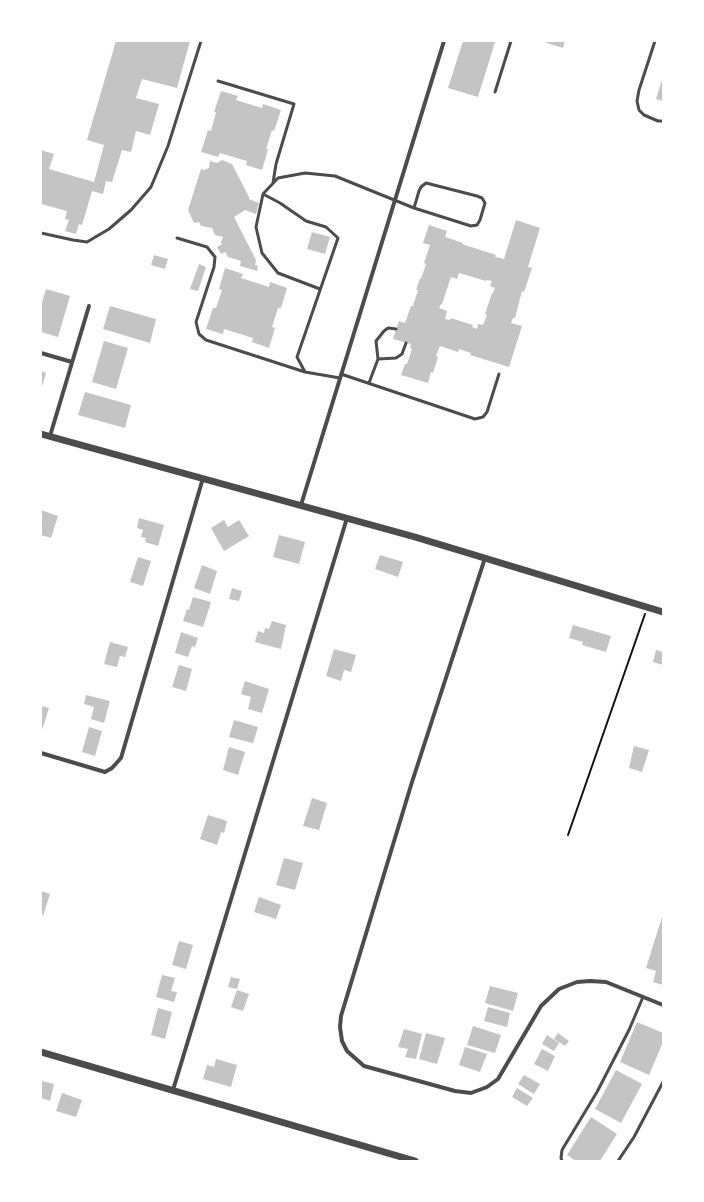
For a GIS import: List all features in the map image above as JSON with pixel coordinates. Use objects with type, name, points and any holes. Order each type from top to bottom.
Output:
[{"type":"street","points":[[301,505],[444,41]]},
{"type":"street","points":[[50,436],[89,306]]},
{"type":"street","points":[[41,353],[72,362]]},
{"type":"street","points":[[41,434],[348,518],[663,612]]},
{"type":"street","points":[[41,753],[105,772],[112,768],[121,758],[203,478]]},
{"type":"street","points":[[173,1090],[348,518]]},
{"type":"street","points":[[485,558],[412,782],[341,1016],[340,1027],[342,1041],[347,1050],[364,1066],[455,1091],[471,1092],[487,1087],[498,1079],[541,1006],[559,989],[577,982],[606,982],[663,1005]]},
{"type":"street","points":[[41,1052],[415,1161]]},
{"type":"lane","points":[[41,233],[87,242],[109,229],[131,210],[151,187],[168,146],[201,41]]},
{"type":"lane","points":[[495,92],[512,41]]},
{"type":"lane","points":[[655,41],[639,90],[637,101],[640,110],[644,115],[658,121],[663,121]]},
{"type":"lane","points":[[218,81],[294,104],[276,164],[273,183]]},
{"type":"lane","points":[[320,289],[278,273],[262,253],[256,228],[263,194],[278,178],[305,173],[335,176],[414,208],[474,226],[480,220],[485,203],[482,198],[477,196],[426,183],[422,187],[414,208]]},
{"type":"lane","points":[[263,194],[280,203],[306,221],[326,227],[338,238],[297,357],[305,372]]},
{"type":"lane","points":[[177,238],[206,247],[215,257],[214,267],[196,322],[199,334],[206,340],[305,372],[341,376],[369,383],[475,420],[482,417],[487,412],[499,374]]},
{"type":"lane","points":[[369,383],[378,359],[376,341],[388,328],[396,329]]},
{"type":"lane","points":[[378,359],[396,358],[402,354],[406,343]]},
{"type":"lane","points":[[562,1161],[562,1150],[597,1092],[629,1030],[643,996]]},
{"type":"lane","points":[[618,1161],[634,1137],[663,1082]]},
{"type":"path","points":[[568,835],[647,607]]},
{"type":"building","points":[[116,41],[190,41],[177,88],[142,79],[136,98],[159,104],[150,135],[136,131],[131,152],[122,150],[112,182],[106,181],[103,194],[92,191],[82,225],[79,224],[76,234],[65,231],[69,220],[65,219],[67,211],[41,204],[41,150],[54,154],[49,169],[94,182],[104,145],[87,140]]},
{"type":"building","points":[[463,41],[495,42],[478,97],[448,88]]},
{"type":"building","points":[[541,41],[565,41],[563,48]]},
{"type":"building","points":[[663,77],[663,101],[656,99]]},
{"type":"building","points":[[221,91],[238,96],[236,100],[262,108],[263,104],[281,110],[274,131],[272,130],[266,149],[268,149],[262,170],[246,165],[247,161],[220,153],[218,157],[201,152],[208,130],[211,131],[216,112],[214,112]]},
{"type":"building","points":[[222,160],[232,164],[249,199],[259,203],[256,214],[245,210],[234,217],[256,260],[255,265],[258,266],[257,271],[240,266],[241,261],[228,257],[225,252],[221,254],[217,247],[222,244],[221,242],[223,237],[215,235],[212,228],[201,226],[199,222],[194,223],[188,210],[201,169],[204,170],[209,168],[210,161],[217,163]]},
{"type":"building","points":[[516,220],[540,228],[528,267],[532,268],[524,292],[522,291],[515,318],[513,318],[511,323],[522,326],[509,367],[470,355],[471,353],[459,349],[458,352],[440,346],[436,356],[438,357],[433,373],[431,372],[428,383],[401,375],[405,364],[407,364],[412,349],[410,348],[411,344],[393,339],[399,321],[405,323],[411,306],[413,306],[418,290],[416,290],[426,264],[424,263],[430,245],[423,243],[429,225],[447,231],[445,237],[496,255],[495,257],[504,259]],"holes":[[[459,273],[486,281],[492,281],[490,286],[495,288],[485,314],[487,315],[483,325],[478,324],[477,329],[472,327],[473,325],[451,318],[450,320],[445,319],[447,311],[439,308],[442,304],[451,277],[457,279]]]},
{"type":"building","points":[[312,232],[330,237],[325,254],[307,249]]},
{"type":"building","points":[[154,255],[168,259],[165,269],[151,265]]},
{"type":"building","points":[[199,264],[206,267],[198,291],[190,289]]},
{"type":"building","points":[[225,268],[243,274],[241,278],[269,287],[270,282],[287,288],[281,308],[278,308],[272,327],[275,328],[269,348],[252,342],[253,338],[224,329],[223,334],[206,329],[213,308],[216,308],[222,290],[219,289]]},
{"type":"building","points":[[46,289],[70,296],[58,337],[41,332],[41,306]]},
{"type":"building","points":[[110,306],[156,319],[150,343],[103,329]]},
{"type":"building","points":[[104,341],[128,348],[116,389],[92,382]]},
{"type":"building","points":[[41,371],[46,373],[41,390]]},
{"type":"building","points":[[85,392],[131,405],[125,428],[78,415]]},
{"type":"building","points":[[41,510],[58,516],[51,538],[41,535]]},
{"type":"building","points":[[139,518],[164,525],[158,546],[145,542],[146,538],[141,537],[143,530],[137,528]]},
{"type":"building","points":[[224,520],[228,527],[239,520],[249,536],[224,551],[211,528]]},
{"type":"building","points":[[279,535],[305,542],[299,564],[273,557]]},
{"type":"building","points":[[380,555],[403,562],[398,577],[375,569]]},
{"type":"building","points":[[138,557],[151,561],[143,586],[130,582]]},
{"type":"building","points":[[202,565],[217,571],[210,594],[194,588]]},
{"type":"building","points":[[232,588],[242,591],[239,601],[229,599]]},
{"type":"building","points":[[193,597],[211,602],[203,627],[183,621],[187,609],[189,610]]},
{"type":"building","points":[[272,621],[286,625],[281,649],[255,642],[258,631],[264,633],[265,628],[269,629]]},
{"type":"building","points":[[573,625],[611,636],[606,652],[582,645],[583,642],[569,638]]},
{"type":"building","points":[[181,632],[198,638],[195,647],[192,646],[188,657],[175,653]]},
{"type":"building","points":[[110,642],[128,647],[125,657],[120,656],[117,667],[104,664]]},
{"type":"building","points":[[334,649],[356,655],[351,672],[344,670],[341,681],[326,676]]},
{"type":"building","points":[[656,650],[663,652],[663,665],[653,662]]},
{"type":"building","points":[[179,665],[192,669],[186,691],[172,687]]},
{"type":"building","points":[[245,681],[269,689],[262,713],[248,709],[251,697],[241,694]]},
{"type":"building","points":[[86,695],[110,701],[104,723],[91,719],[94,707],[84,704]]},
{"type":"building","points":[[41,706],[49,708],[41,733]]},
{"type":"building","points":[[234,720],[258,727],[253,743],[229,737]]},
{"type":"building","points":[[89,727],[102,731],[95,756],[82,752]]},
{"type":"building","points":[[634,746],[649,750],[642,772],[629,768]]},
{"type":"building","points":[[229,747],[245,752],[238,775],[223,770]]},
{"type":"building","points":[[312,798],[327,803],[319,830],[303,826]]},
{"type":"building","points":[[208,815],[227,821],[224,833],[221,832],[217,845],[200,839]]},
{"type":"building","points":[[284,858],[303,863],[295,890],[276,885]]},
{"type":"building","points":[[41,891],[50,894],[43,916],[41,915]]},
{"type":"building","points":[[259,897],[281,905],[276,919],[254,912]]},
{"type":"building","points":[[663,914],[663,985],[653,982],[656,971],[646,968]]},
{"type":"building","points":[[179,941],[193,945],[186,969],[172,965]]},
{"type":"building","points":[[162,975],[175,978],[171,991],[177,992],[174,1002],[156,997]]},
{"type":"building","points":[[231,977],[240,979],[237,989],[228,987]]},
{"type":"building","points":[[490,986],[518,993],[513,1011],[485,1003]]},
{"type":"building","points":[[237,990],[249,994],[243,1011],[231,1007]]},
{"type":"building","points":[[488,1007],[510,1013],[507,1027],[484,1021]]},
{"type":"building","points":[[158,1008],[172,1012],[165,1039],[151,1035]]},
{"type":"building","points":[[637,1022],[663,1033],[663,1042],[649,1075],[620,1062]]},
{"type":"building","points":[[473,1026],[501,1035],[495,1053],[467,1045]]},
{"type":"building","points":[[404,1029],[422,1034],[416,1059],[405,1057],[408,1049],[398,1047]]},
{"type":"building","points":[[426,1033],[445,1038],[437,1064],[419,1059]]},
{"type":"building","points":[[558,1033],[569,1041],[565,1046],[554,1039]]},
{"type":"building","points":[[547,1035],[559,1043],[554,1051],[542,1044]]},
{"type":"building","points":[[465,1047],[487,1054],[480,1072],[459,1065]]},
{"type":"building","points":[[542,1049],[555,1056],[548,1071],[534,1064]]},
{"type":"building","points":[[216,1059],[237,1065],[231,1087],[203,1079],[207,1065],[214,1067]]},
{"type":"building","points":[[616,1070],[642,1084],[621,1123],[595,1109]]},
{"type":"building","points":[[524,1075],[540,1084],[534,1094],[518,1084]]},
{"type":"building","points":[[41,1081],[54,1084],[50,1101],[41,1098]]},
{"type":"building","points":[[517,1088],[533,1098],[527,1106],[512,1097]]},
{"type":"building","points":[[62,1093],[82,1100],[76,1117],[56,1111]]},
{"type":"building","points":[[591,1117],[617,1134],[600,1161],[576,1161],[567,1155]]}]
